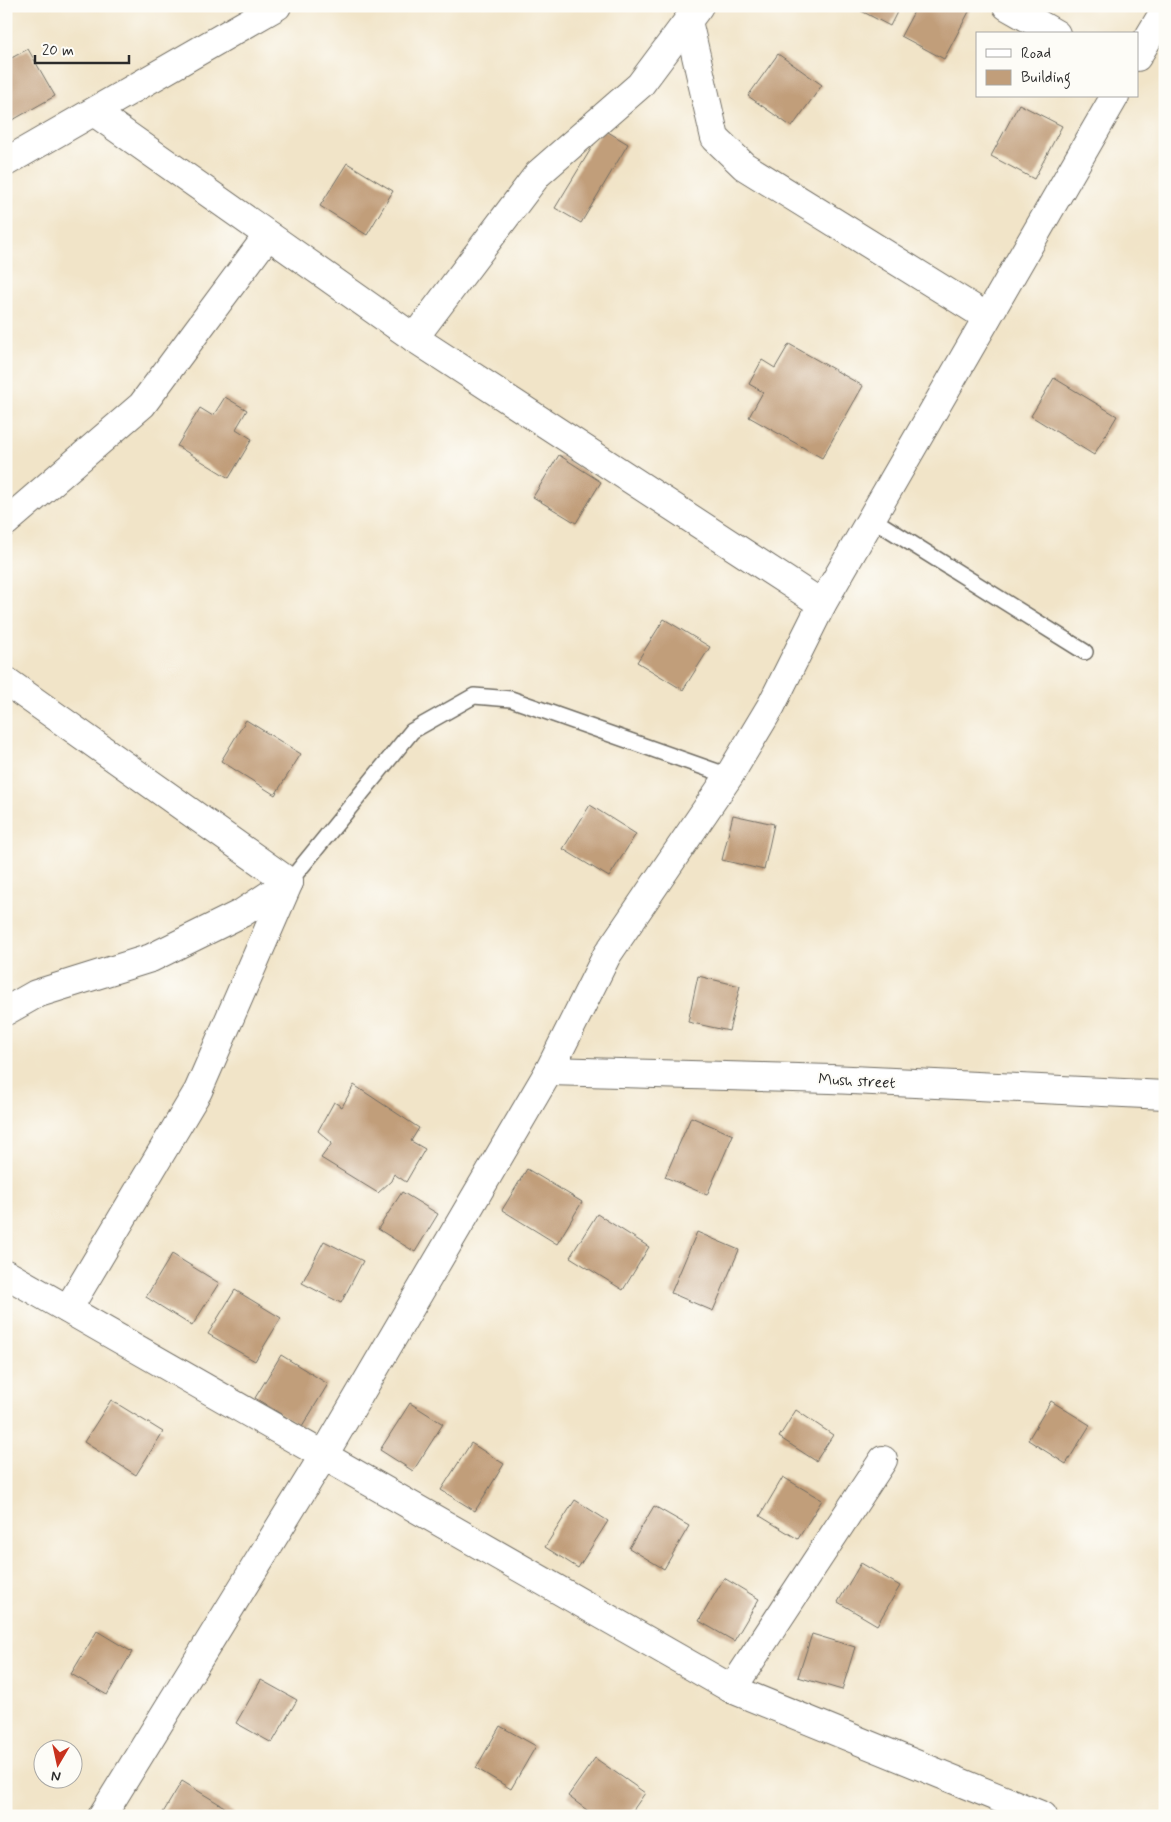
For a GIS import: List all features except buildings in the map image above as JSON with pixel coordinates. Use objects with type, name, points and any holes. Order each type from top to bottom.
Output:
[{"type":"street","points":[[6,162],[277,6]]},
{"type":"street","points":[[1007,6],[1052,32]]},
{"type":"street","points":[[1138,55],[1165,10]]},
{"type":"street","points":[[693,13],[715,138],[744,166],[988,317]]},
{"type":"street","points":[[414,338],[538,174],[640,84],[693,13]]},
{"type":"street","points":[[102,1816],[324,1455],[549,1071],[608,955],[729,776],[771,706],[822,604],[1114,98]]},
{"type":"street","points":[[94,112],[414,338],[822,604]]},
{"type":"street","points":[[6,522],[142,405],[268,235]]},
{"type":"street","points":[[6,681],[289,882]]},
{"type":"street","points":[[6,1011],[36,994],[151,958],[242,913],[289,882]]},
{"type":"street","points":[[68,1309],[198,1091],[289,882]]},
{"type":"street","name":"Mush street","points":[[549,1071],[831,1079],[1165,1095]]},
{"type":"street","points":[[6,1274],[732,1689],[1043,1816]]},
{"type":"street","points":[[732,1689],[883,1460]]},
{"type":"lane","points":[[871,518],[1085,652]]},
{"type":"lane","points":[[289,882],[412,731],[474,696],[511,699],[729,776]]}]
